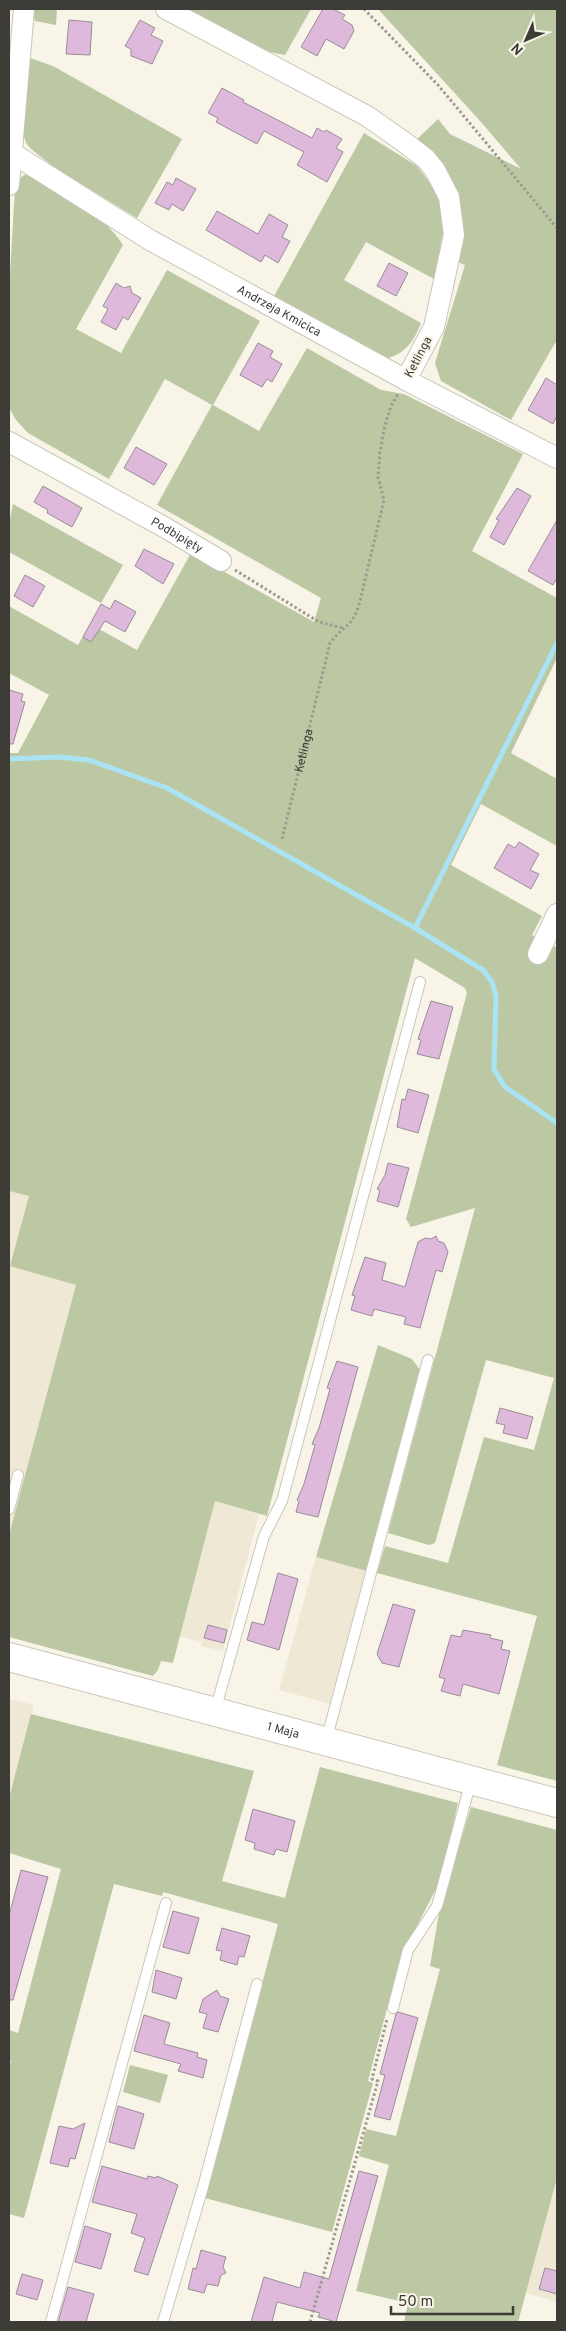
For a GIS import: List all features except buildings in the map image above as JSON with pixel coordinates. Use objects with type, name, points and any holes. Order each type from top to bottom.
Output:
[{"type":"main road","name":"1 Maja","points":[[9,1657],[557,1803]]},
{"type":"street","points":[[9,185],[10,151],[24,9]]},
{"type":"street","name":"Ketlinga","points":[[166,9],[367,116],[404,142],[435,170],[449,197],[454,235],[434,327],[406,380]]},
{"type":"street","name":"Andrzeja Kmicica","points":[[10,151],[150,240],[406,380],[557,458]]},
{"type":"street","name":"Podbipięty","points":[[9,442],[164,527],[221,561]]},
{"type":"street","points":[[538,954],[557,914]]},
{"type":"lane","points":[[214,1712],[264,1536],[282,1501],[420,982]]},
{"type":"lane","points":[[326,1742],[428,1360]]},
{"type":"lane","points":[[9,1509],[18,1475]]},
{"type":"lane","points":[[393,2008],[408,1950],[436,1906],[441,1892],[471,1780]]},
{"type":"lane","points":[[51,2322],[166,1903]]},
{"type":"lane","points":[[164,2322],[203,2187],[257,1984]]},
{"type":"path","points":[[364,9],[438,85],[557,228]]},
{"type":"path","name":"Ketlinga","points":[[282,839],[330,643],[354,620],[356,613],[384,500],[378,477],[385,426],[391,406],[406,380]]},
{"type":"path","points":[[221,561],[319,622],[344,628]]},
{"type":"path","points":[[310,2322],[378,2081],[372,2079],[390,2010],[393,2008]]},
{"type":"shaded area","points":[[9,1191],[29,1196],[76,1285],[9,1535]]},
{"type":"shaded area","points":[[215,1501],[259,1514],[223,1651],[201,1646],[202,1642],[179,1636]]},
{"type":"shaded area","points":[[316,1557],[367,1571],[331,1704],[279,1690]]},
{"type":"shaded area","points":[[9,1699],[34,1705],[9,1798]]},
{"type":"shaded area","points":[[557,2178],[557,2302],[526,2293]]},
{"type":"green space","points":[[32,9],[57,9],[56,25],[35,21]]},
{"type":"green space","points":[[174,9],[311,9],[285,55],[264,51]]},
{"type":"green space","points":[[378,9],[557,9],[557,343],[555,343],[511,420],[441,381],[435,363],[465,265],[455,261],[459,232],[414,142],[438,119],[450,134],[521,169]]},
{"type":"green space","points":[[30,58],[53,66],[182,139],[137,218],[55,168],[26,143],[23,133]]},
{"type":"green space","points":[[364,133],[417,166],[436,191],[446,217],[434,279],[366,242],[344,280],[421,323],[412,341],[403,351],[384,359],[273,298]]},
{"type":"green space","points":[[31,173],[82,204],[104,222],[123,245],[76,329],[121,353],[167,270],[260,321],[213,405],[259,431],[307,348],[381,390],[404,394],[523,454],[472,551],[557,598],[557,658],[511,753],[557,779],[557,846],[481,804],[451,865],[542,916],[532,935],[557,948],[557,1781],[497,1765],[537,1616],[377,1573],[385,1546],[448,1563],[484,1437],[534,1450],[554,1378],[486,1360],[435,1543],[429,1545],[388,1533],[475,1208],[411,1227],[406,1219],[467,993],[465,988],[415,958],[267,1516],[215,1501],[173,1663],[161,1661],[158,1670],[153,1676],[9,1637],[9,1535],[76,1285],[10,1266],[29,1196],[9,1191],[9,753],[18,753],[49,695],[9,673],[9,606],[78,645],[90,624],[137,650],[191,553],[314,622],[321,598],[157,505],[212,405],[165,379],[109,479],[28,433],[16,420],[9,408],[9,291],[15,188],[23,176]]},
{"type":"green space","points":[[13,504],[123,565],[101,603],[9,552],[9,524]]},
{"type":"green space","points":[[378,1345],[412,1359],[421,1371],[367,1571],[316,1557]]},
{"type":"green space","points":[[31,1714],[254,1771],[222,1881],[285,1898],[320,1767],[458,1803],[440,1881],[400,1959],[368,2081],[373,2083],[332,2232],[205,2198],[278,1924],[163,1892],[162,1896],[114,1884],[24,2218],[9,2214],[9,2068],[11,2061],[9,2060],[9,2030],[18,2033],[61,1869],[9,1853],[9,1798]]},
{"type":"green space","points":[[471,1807],[557,1830],[557,2178],[518,2322],[404,2322],[408,2303],[356,2291],[389,2165],[359,2156],[366,2129],[396,2136],[440,1969],[430,1966],[439,1913]]},
{"type":"green space","points":[[130,2065],[168,2075],[160,2103],[123,2092]]},
{"type":"waterway","points":[[415,928],[557,643]]},
{"type":"waterway","points":[[9,759],[59,757],[89,760],[167,788],[415,928],[483,970],[492,982],[496,996],[494,1069],[505,1087],[557,1123]]}]
